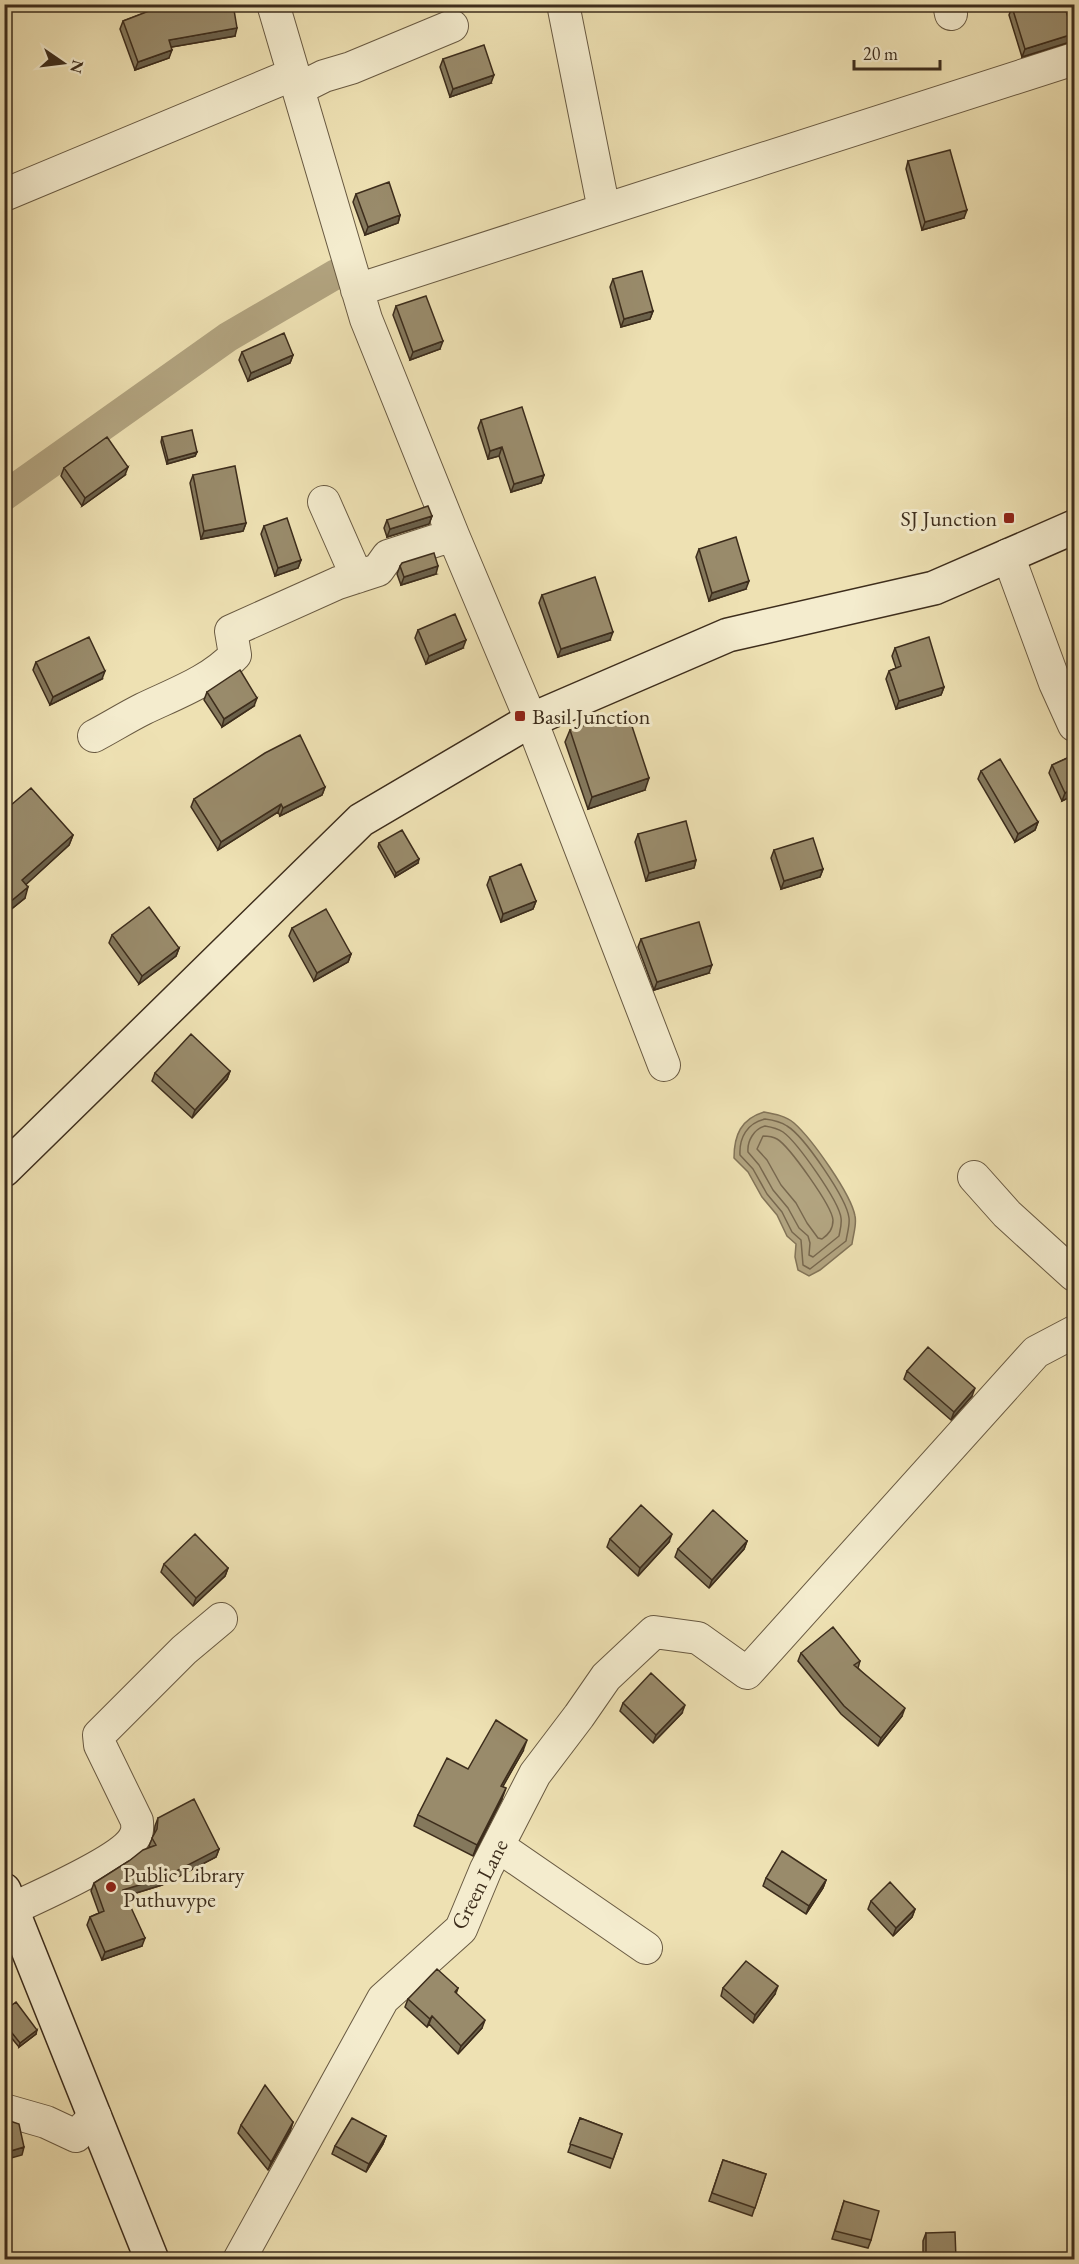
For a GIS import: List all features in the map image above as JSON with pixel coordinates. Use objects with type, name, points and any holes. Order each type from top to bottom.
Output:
[{"type":"main road","points":[[4,1170],[361,820],[531,720],[728,635],[933,588],[1074,527]]},
{"type":"main road","points":[[8,1900],[152,2259]]},
{"type":"street","points":[[273,4],[366,319],[531,720],[664,1065]]},
{"type":"street","points":[[563,4],[604,210]]},
{"type":"street","points":[[4,195],[296,82],[351,68],[452,26]]},
{"type":"street","points":[[357,290],[1074,59]]},
{"type":"street","points":[[324,501],[357,577]]},
{"type":"street","points":[[94,736],[145,708],[170,698],[225,666],[235,655],[231,631],[338,583],[378,570],[388,556],[453,535]]},
{"type":"street","points":[[1008,555],[1055,683],[1074,724]]},
{"type":"street","points":[[974,1177],[1007,1214],[1074,1275]]},
{"type":"street","name":"Green Lane","points":[[238,2259],[383,1999],[461,1929],[498,1846],[535,1774],[606,1677],[654,1632],[698,1638],[747,1673],[1036,1352],[1074,1332]]},
{"type":"street","points":[[8,1900],[108,1860],[130,1844],[137,1834],[137,1821],[100,1745],[99,1735],[173,1661],[221,1619]]},
{"type":"street","points":[[498,1846],[646,1948]]},
{"type":"street","points":[[4,2110],[45,2122],[76,2136],[95,2116]]},
{"type":"water","points":[[764,1112],[787,1119],[802,1131],[839,1181],[855,1216],[852,1244],[809,1276],[798,1270],[795,1257],[796,1244],[787,1236],[777,1215],[762,1197],[748,1172],[734,1158],[735,1142],[740,1129],[750,1119]]},
{"type":"building","points":[[167,4],[233,4],[237,28],[169,40],[172,50],[138,62],[123,21]]},
{"type":"building","points":[[1020,4],[1064,4],[1073,34],[1025,49],[1012,7]]},
{"type":"building","points":[[484,45],[494,75],[453,89],[443,59]]},
{"type":"building","points":[[950,150],[967,210],[925,222],[908,161]]},
{"type":"building","points":[[389,182],[400,215],[368,227],[356,194]]},
{"type":"building","points":[[642,271],[653,311],[624,319],[613,279]]},
{"type":"building","points":[[426,296],[443,341],[413,352],[396,306]]},
{"type":"building","points":[[284,333],[293,355],[251,373],[242,352]]},
{"type":"building","points":[[522,407],[544,475],[514,484],[502,447],[490,451],[481,420]]},
{"type":"building","points":[[192,430],[197,452],[168,460],[162,437]]},
{"type":"building","points":[[107,437],[128,467],[85,498],[64,468]]},
{"type":"building","points":[[235,466],[246,523],[204,531],[193,475]]},
{"type":"building","points":[[428,506],[432,516],[390,529],[387,520]]},
{"type":"building","points":[[287,518],[301,560],[278,568],[264,526]]},
{"type":"building","points":[[736,537],[749,581],[712,593],[699,549]]},
{"type":"building","points":[[434,553],[438,566],[404,577],[400,566],[402,563]]},
{"type":"building","points":[[595,577],[613,632],[561,649],[542,595]]},
{"type":"building","points":[[455,614],[466,640],[429,656],[418,630]]},
{"type":"building","points":[[89,637],[105,671],[53,697],[36,662]]},
{"type":"building","points":[[929,637],[944,687],[899,701],[889,671],[901,666],[895,648]]},
{"type":"building","points":[[240,670],[257,698],[224,719],[207,692]]},
{"type":"building","points":[[627,711],[649,778],[592,797],[570,730]]},
{"type":"building","points":[[300,735],[325,787],[283,808],[281,804],[221,842],[194,799],[265,753]]},
{"type":"building","points":[[1074,755],[1074,788],[1065,793],[1052,765]]},
{"type":"building","points":[[1000,759],[1038,822],[1018,834],[981,771]]},
{"type":"building","points":[[31,788],[73,835],[22,880],[28,887],[4,907],[4,840],[10,835],[4,830],[4,811]]},
{"type":"building","points":[[686,821],[696,860],[649,873],[638,834]]},
{"type":"building","points":[[402,830],[419,859],[396,873],[379,843]]},
{"type":"building","points":[[813,838],[823,869],[784,881],[774,850]]},
{"type":"building","points":[[521,864],[536,901],[503,914],[490,877]]},
{"type":"building","points":[[149,907],[179,948],[142,976],[112,935]]},
{"type":"building","points":[[326,909],[351,954],[317,973],[292,928]]},
{"type":"building","points":[[699,922],[712,965],[657,982],[641,939]]},
{"type":"building","points":[[191,1034],[230,1071],[195,1110],[155,1073]]},
{"type":"building","points":[[928,1347],[975,1388],[954,1412],[907,1371]]},
{"type":"building","points":[[641,1505],[672,1534],[640,1568],[610,1539]]},
{"type":"building","points":[[713,1510],[747,1541],[712,1580],[678,1549]]},
{"type":"building","points":[[195,1534],[228,1568],[196,1598],[164,1564]]},
{"type":"building","points":[[833,1627],[860,1661],[854,1665],[905,1708],[881,1738],[844,1706],[801,1653]]},
{"type":"building","points":[[651,1673],[685,1705],[656,1735],[623,1703]]},
{"type":"building","points":[[496,1720],[527,1740],[501,1786],[506,1788],[477,1845],[418,1815],[447,1758],[468,1769]]},
{"type":"building","points":[[194,1799],[219,1849],[165,1877],[123,1890],[145,1938],[105,1952],[90,1917],[104,1911],[94,1883],[143,1850],[156,1845],[152,1838],[157,1829],[158,1818]]},
{"type":"building","points":[[782,1851],[826,1880],[809,1906],[766,1878]]},
{"type":"building","points":[[890,1882],[915,1909],[896,1928],[871,1901]]},
{"type":"building","points":[[746,1961],[778,1986],[755,2015],[723,1988]]},
{"type":"building","points":[[437,1969],[458,1988],[455,1992],[485,2020],[461,2046],[432,2016],[430,2019],[408,1999]]},
{"type":"building","points":[[16,2002],[37,2030],[20,2043],[4,2023],[4,2011]]},
{"type":"building","points":[[265,2085],[293,2122],[271,2162],[241,2125]]},
{"type":"building","points":[[352,2118],[386,2136],[369,2164],[335,2146]]},
{"type":"building","points":[[580,2118],[622,2134],[613,2159],[570,2144]]},
{"type":"building","points":[[4,2119],[19,2124],[24,2147],[4,2153]]},
{"type":"building","points":[[723,2160],[766,2174],[755,2208],[712,2193]]},
{"type":"building","points":[[844,2201],[879,2211],[871,2240],[835,2231]]},
{"type":"building","points":[[955,2232],[956,2259],[926,2259],[926,2233]]},
{"type":"waterway","points":[[4,496],[228,337],[336,274]]},
{"type":"place","name":"SJ Junction","points":[[1009,518]]},
{"type":"place","name":"Basil Junction","points":[[520,716]]},
{"type":"place","name":"Public Library Puthuvype","points":[[111,1887]]}]
